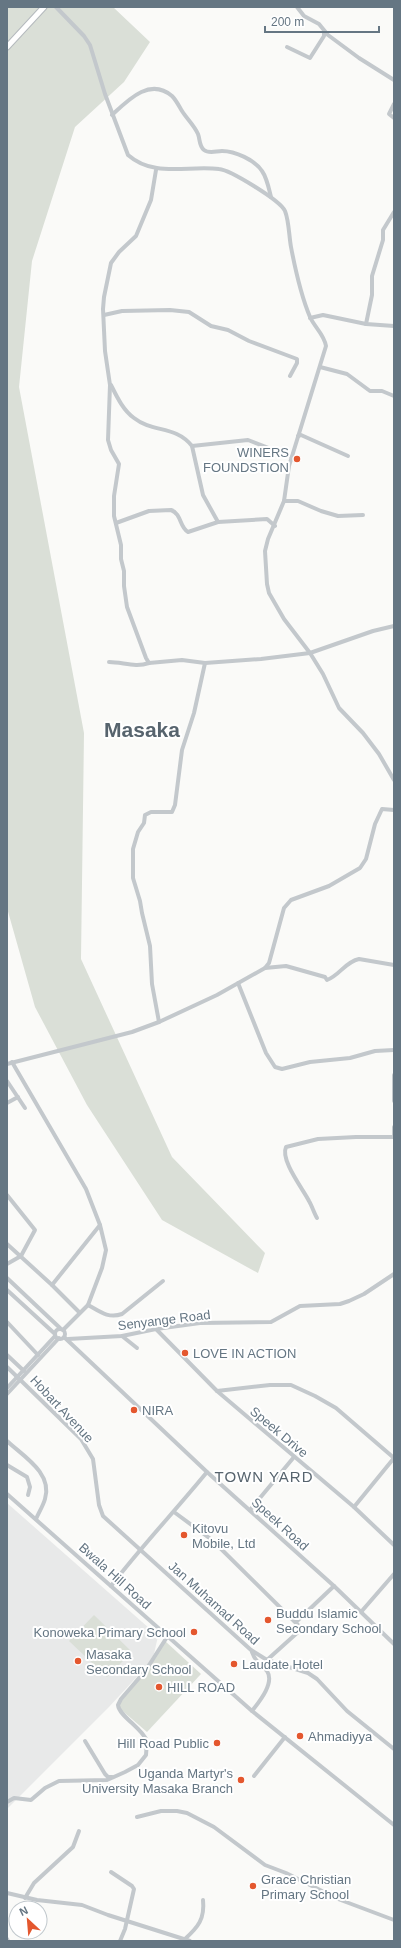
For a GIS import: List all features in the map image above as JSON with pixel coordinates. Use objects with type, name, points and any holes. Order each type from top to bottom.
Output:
[{"type":"main road","points":[[7,47],[44,7]]},
{"type":"street","points":[[56,7],[84,36],[90,45],[112,115],[128,155],[132,159],[156,170],[219,169],[226,171],[271,197],[279,203],[285,211],[294,260],[310,318],[325,339],[325,354],[289,466],[284,502],[275,526],[268,539],[265,551],[267,584],[269,593],[284,619],[310,653],[323,674],[339,708],[363,733],[379,754],[394,780]]},
{"type":"street","points":[[298,7],[304,16],[319,24],[324,32],[359,58],[394,80]]},
{"type":"street","points":[[287,47],[310,58],[324,36],[324,32]]},
{"type":"street","points":[[112,115],[127,101],[139,93],[146,90],[160,88],[172,96],[194,127],[199,136],[201,147],[204,151],[208,152],[223,150],[240,155],[252,161],[262,171],[271,197]]},
{"type":"street","points":[[394,104],[390,114],[394,118]]},
{"type":"street","points":[[149,663],[127,607],[124,586],[124,571],[121,559],[121,545],[113,502],[119,464],[108,440],[110,385],[105,351],[104,297],[111,263],[119,252],[136,236],[151,200],[156,170]]},
{"type":"street","points":[[366,324],[372,295],[372,276],[383,240],[383,230],[394,212]]},
{"type":"street","points":[[104,315],[122,311],[170,310],[189,312],[211,326],[228,330],[249,341],[297,359],[297,363],[290,376]]},
{"type":"street","points":[[310,318],[323,315],[366,324],[394,326]]},
{"type":"street","points":[[320,367],[347,374],[370,391],[382,391],[394,396]]},
{"type":"street","points":[[110,385],[120,402],[134,418],[178,433],[183,436],[192,446],[203,495],[218,522]]},
{"type":"street","points":[[298,436],[301,435],[348,456]]},
{"type":"street","points":[[192,446],[248,440],[292,457]]},
{"type":"street","points":[[284,502],[298,501],[321,511],[338,516],[363,515]]},
{"type":"street","points":[[116,523],[149,511],[171,510],[176,512],[180,517],[184,530],[188,532],[218,522],[267,519],[275,526]]},
{"type":"street","points":[[109,662],[121,662],[137,666],[149,663],[182,660],[206,663],[310,653],[373,631],[394,626]]},
{"type":"street","points":[[159,1022],[152,984],[150,946],[140,901],[133,878],[134,849],[138,832],[144,823],[145,815],[151,812],[172,812],[175,805],[182,750],[194,713],[206,663]]},
{"type":"street","points":[[265,968],[272,956],[284,908],[287,903],[296,897],[329,886],[360,868],[366,859],[374,824],[382,809],[394,810]]},
{"type":"street","points":[[7,1064],[132,1032],[159,1022],[217,995],[265,968],[286,966],[325,978],[327,980],[348,963],[359,959],[394,965]]},
{"type":"street","points":[[238,983],[268,1057],[275,1067],[282,1069],[310,1062],[350,1058],[375,1051],[394,1050]]},
{"type":"street","points":[[7,1388],[25,1372],[56,1336],[56,1330],[61,1329],[88,1305],[102,1268],[106,1250],[100,1225],[86,1189],[12,1062]]},
{"type":"street","points":[[394,1075],[394,1101]]},
{"type":"street","points":[[7,1080],[25,1108]]},
{"type":"street","points":[[7,1103],[18,1097]]},
{"type":"street","points":[[317,1218],[309,1200],[286,1159],[286,1147],[318,1139],[394,1137],[394,1127]]},
{"type":"street","points":[[7,1196],[35,1230],[20,1256],[7,1264]]},
{"type":"street","points":[[52,1285],[100,1225]]},
{"type":"street","points":[[7,1244],[79,1312]]},
{"type":"street","name":"Senyange Road","points":[[56,1336],[66,1338],[122,1336],[156,1328],[200,1323],[271,1322],[300,1306],[340,1304],[349,1301],[364,1294],[394,1274]]},
{"type":"street","points":[[7,1278],[65,1333],[66,1338]]},
{"type":"street","points":[[88,1305],[109,1316],[115,1317],[122,1314],[163,1281]]},
{"type":"street","points":[[7,1290],[56,1336]]},
{"type":"street","points":[[7,1322],[38,1355]]},
{"type":"street","name":"Speek Drive","points":[[156,1328],[217,1391],[354,1506],[394,1545]]},
{"type":"street","points":[[25,1372],[38,1355],[56,1336]]},
{"type":"street","points":[[122,1336],[137,1348]]},
{"type":"street","name":"Speek Road","points":[[66,1338],[207,1472],[334,1586],[394,1644]]},
{"type":"street","name":"Hobart Avenue","points":[[7,1355],[25,1372]]},
{"type":"street","name":"Hobart Avenue","points":[[7,1366],[84,1443],[93,1459],[101,1511],[112,1525],[139,1550]]},
{"type":"street","points":[[7,1394],[19,1378]]},
{"type":"street","points":[[217,1391],[270,1385],[291,1385],[336,1408],[394,1458],[354,1506]]},
{"type":"street","points":[[7,1441],[37,1468],[43,1476],[46,1486],[45,1498],[36,1519]]},
{"type":"street","points":[[250,1510],[294,1457]]},
{"type":"street","points":[[7,1465],[27,1477],[30,1487],[28,1495]]},
{"type":"street","points":[[111,1586],[139,1550],[174,1512],[207,1472]]},
{"type":"street","name":"Bwala Hill Road","points":[[7,1494],[252,1711],[394,1825]]},
{"type":"street","points":[[174,1512],[212,1540],[246,1573],[268,1598],[296,1622],[300,1628],[298,1632],[266,1660]]},
{"type":"street","name":"Jan Muhamad Road","points":[[139,1550],[251,1650],[266,1660],[308,1673],[317,1679],[347,1711],[394,1749]]},
{"type":"street","points":[[361,1612],[394,1574]]},
{"type":"street","points":[[296,1622],[334,1586]]},
{"type":"street","points":[[7,1802],[14,1798],[31,1800],[46,1788],[60,1780],[108,1780],[138,1765],[146,1755],[146,1738],[118,1708],[118,1703],[146,1670],[167,1637]]},
{"type":"street","points":[[251,1650],[256,1662],[267,1671],[268,1679],[261,1698],[252,1711]]},
{"type":"street","points":[[254,1776],[285,1737]]},
{"type":"street","points":[[85,1741],[105,1774],[108,1777],[114,1777]]},
{"type":"street","points":[[137,1816],[161,1811],[177,1811],[187,1814],[214,1827],[265,1865],[286,1873],[338,1899],[394,1920]]},
{"type":"street","points":[[26,1898],[34,1883],[73,1847],[79,1832]]},
{"type":"street","points":[[111,1872],[132,1886],[134,1889],[124,1934],[120,1941]]},
{"type":"street","points":[[7,1893],[49,1902],[74,1902],[190,1941]]},
{"type":"street","points":[[184,1939],[199,1925],[202,1914],[203,1900]]},
{"type":"shaded area","points":[[7,7],[113,7],[150,42],[124,82],[75,127],[32,261],[19,387],[84,733],[81,959],[172,1157],[265,1253],[258,1273],[162,1220],[87,1105],[35,1007],[7,908]]},
{"type":"shaded area","name":"Masaka Secondary School","points":[[7,1503],[158,1636],[154,1654],[146,1667],[108,1708],[7,1809]]},
{"type":"shaded area","points":[[94,1615],[132,1652],[107,1677],[69,1641]]},
{"type":"shaded area","name":"HILL ROAD","points":[[165,1641],[201,1674],[147,1732],[118,1707],[119,1701]]},
{"type":"place","name":"WINERS FOUNDSTION","points":[[297,459]]},
{"type":"place","name":"LOVE IN ACTION","points":[[185,1353]]},
{"type":"place","name":"NIRA","points":[[134,1410]]},
{"type":"place","name":"Kitovu Mobile, Ltd","points":[[184,1535]]},
{"type":"place","name":"Buddu Islamic Secondary School","points":[[268,1620]]},
{"type":"place","name":"Konoweka Primary School","points":[[194,1632]]},
{"type":"place","name":"Masaka Secondary School","points":[[78,1661]]},
{"type":"place","name":"Laudate Hotel","points":[[234,1664]]},
{"type":"place","name":"HILL ROAD","points":[[159,1687]]},
{"type":"place","name":"Ahmadiyya","points":[[300,1736]]},
{"type":"place","name":"Hill Road Public","points":[[217,1743]]},
{"type":"place","name":"Uganda Martyr's University Masaka Branch","points":[[241,1780]]},
{"type":"place","name":"Grace Christian Primary School","points":[[253,1886]]},
{"type":"district","name":"Masaka","points":[[142,729]]},
{"type":"district","name":"TOWN YARD","points":[[264,1476]]}]
